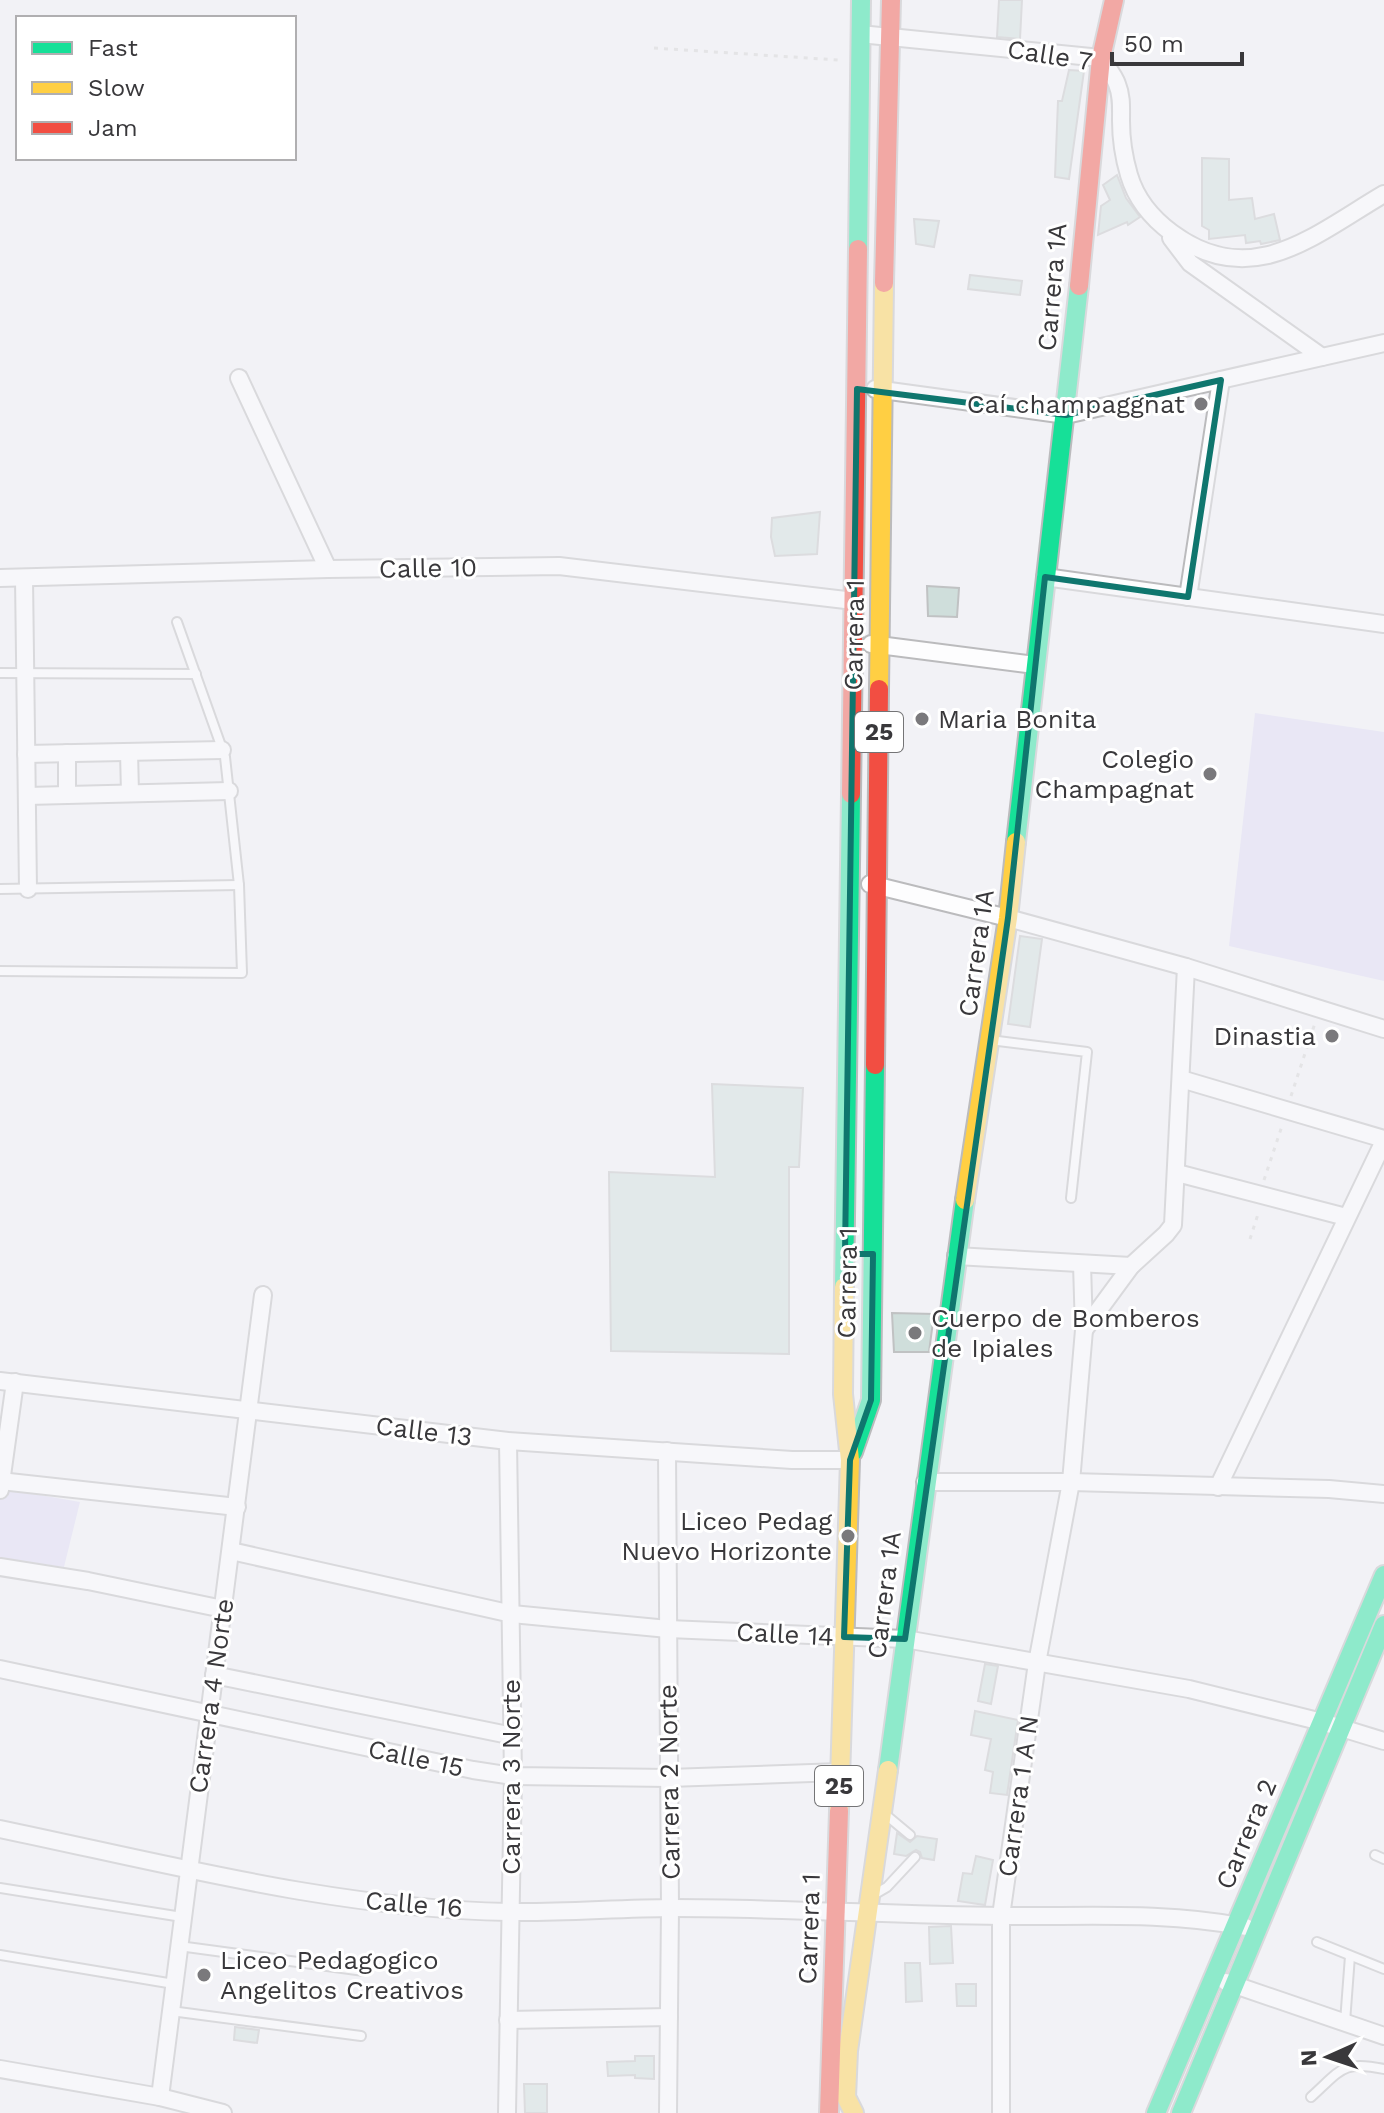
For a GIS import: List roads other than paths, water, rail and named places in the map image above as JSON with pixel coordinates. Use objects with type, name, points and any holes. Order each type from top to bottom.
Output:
[{"type":"main road","name":"Carrera 1","points":[[829,2113],[850,1460],[843,1394],[861,0]]},
{"type":"main road","name":"Carrera 1","points":[[850,1460],[871,1400],[882,389],[891,0]]},
{"type":"main road","name":"Carrera 1A","points":[[870,1904],[956,1256],[1008,918],[1066,415],[1101,58],[1114,0]]},
{"type":"main road","points":[[845,1254],[873,1254]]},
{"type":"main road","name":"Carrera 2","points":[[1156,2113],[1384,1575]]},
{"type":"main road","name":"Carrera 2","points":[[1181,2113],[1384,1625]]},
{"type":"main road","name":"Carrera 1","points":[[854,2113],[846,2097],[846,2076],[870,1904]]},
{"type":"street","name":"Calle 7","points":[[860,34],[1101,58],[1117,84],[1122,102],[1123,150],[1130,179],[1143,205],[1160,225],[1187,244],[1209,253],[1261,258],[1293,249],[1384,194]]},
{"type":"street","points":[[1160,225],[1190,263],[1322,357]]},
{"type":"street","points":[[857,389],[882,389],[1066,415],[1384,343]]},
{"type":"street","points":[[239,378],[328,569]]},
{"type":"street","points":[[1188,597],[1221,380]]},
{"type":"street","name":"Calle 10","points":[[0,578],[559,566],[854,601]]},
{"type":"street","points":[[1045,577],[1384,624]]},
{"type":"street","points":[[24,578],[28,889]]},
{"type":"street","points":[[853,643],[1035,665]]},
{"type":"street","points":[[26,754],[222,750]]},
{"type":"street","points":[[129,752],[130,793]]},
{"type":"street","points":[[67,753],[67,795]]},
{"type":"street","points":[[27,796],[229,791]]},
{"type":"street","points":[[850,881],[1008,918],[1186,967],[1384,1029]]},
{"type":"street","points":[[1084,1330],[1131,1266],[1173,1225],[1186,967]]},
{"type":"street","points":[[1181,1079],[1384,1140],[1218,1487]]},
{"type":"street","points":[[1177,1173],[1346,1217]]},
{"type":"street","points":[[956,1256],[1131,1266]]},
{"type":"street","name":"Carrera 1 A N","points":[[1001,2113],[1001,1916],[1037,1663],[1071,1482],[1084,1330],[1082,1264]]},
{"type":"street","name":"Carrera 4 Norte","points":[[160,2097],[263,1295]]},
{"type":"street","points":[[7,1381],[0,1484],[237,1507]]},
{"type":"street","name":"Calle 13","points":[[7,1381],[508,1441],[792,1460],[850,1460]]},
{"type":"street","name":"Carrera 3 Norte","points":[[507,2113],[513,1776],[508,1441]]},
{"type":"street","name":"Carrera 2 Norte","points":[[667,1451],[668,2113]]},
{"type":"street","points":[[925,1482],[1071,1482],[1329,1489],[1384,1494]]},
{"type":"street","name":"Calle 14","points":[[231,1551],[512,1614],[668,1629],[905,1639],[1189,1689],[1384,1741]]},
{"type":"street","points":[[0,1567],[88,1581],[223,1609]]},
{"type":"street","name":"Calle 15","points":[[0,1669],[513,1776],[669,1778],[840,1772]]},
{"type":"street","points":[[214,1675],[513,1736]]},
{"type":"street","name":"Calle 16","points":[[0,1829],[307,1892],[408,1906],[510,1912],[670,1908],[835,1909],[870,1904],[1001,1916]]},
{"type":"street","points":[[1001,1916],[1155,1915],[1258,1929]]},
{"type":"street","points":[[1213,1977],[1384,2036]]},
{"type":"street","points":[[508,2020],[669,2017]]},
{"type":"street","points":[[0,2069],[160,2097],[223,2113]]},
{"type":"lane","points":[[0,971],[242,973],[239,885],[222,750],[177,622]]},
{"type":"lane","points":[[0,673],[196,674]]},
{"type":"lane","points":[[0,889],[239,885]]},
{"type":"lane","points":[[989,1040],[1087,1052],[1071,1198]]},
{"type":"lane","points":[[882,1812],[910,1835]]},
{"type":"lane","points":[[870,1904],[915,1857]]},
{"type":"lane","points":[[0,1888],[182,1917]]},
{"type":"lane","points":[[1317,1942],[1384,1969]]},
{"type":"lane","points":[[178,1946],[364,1971]]},
{"type":"lane","points":[[0,1955],[174,1984]]},
{"type":"lane","points":[[1345,2022],[1350,1956]]},
{"type":"lane","points":[[170,2011],[361,2036]]},
{"type":"lane","points":[[1311,2097],[1350,2065],[1384,2069]]},
{"type":"place","name":"Caí champaggnat","points":[[1201,404]]},
{"type":"place","name":"Maria Bonita","points":[[922,719]]},
{"type":"place","name":"Colegio Champagnat","points":[[1210,774]]},
{"type":"place","name":"Dinastia","points":[[1332,1036]]},
{"type":"place","name":"Cuerpo de Bomberos de Ipiales","points":[[915,1333]]},
{"type":"place","name":"Liceo Pedag Nuevo Horizonte","points":[[848,1536]]},
{"type":"place","name":"Liceo Pedagogico Angelitos Creativos","points":[[204,1975]]}]
